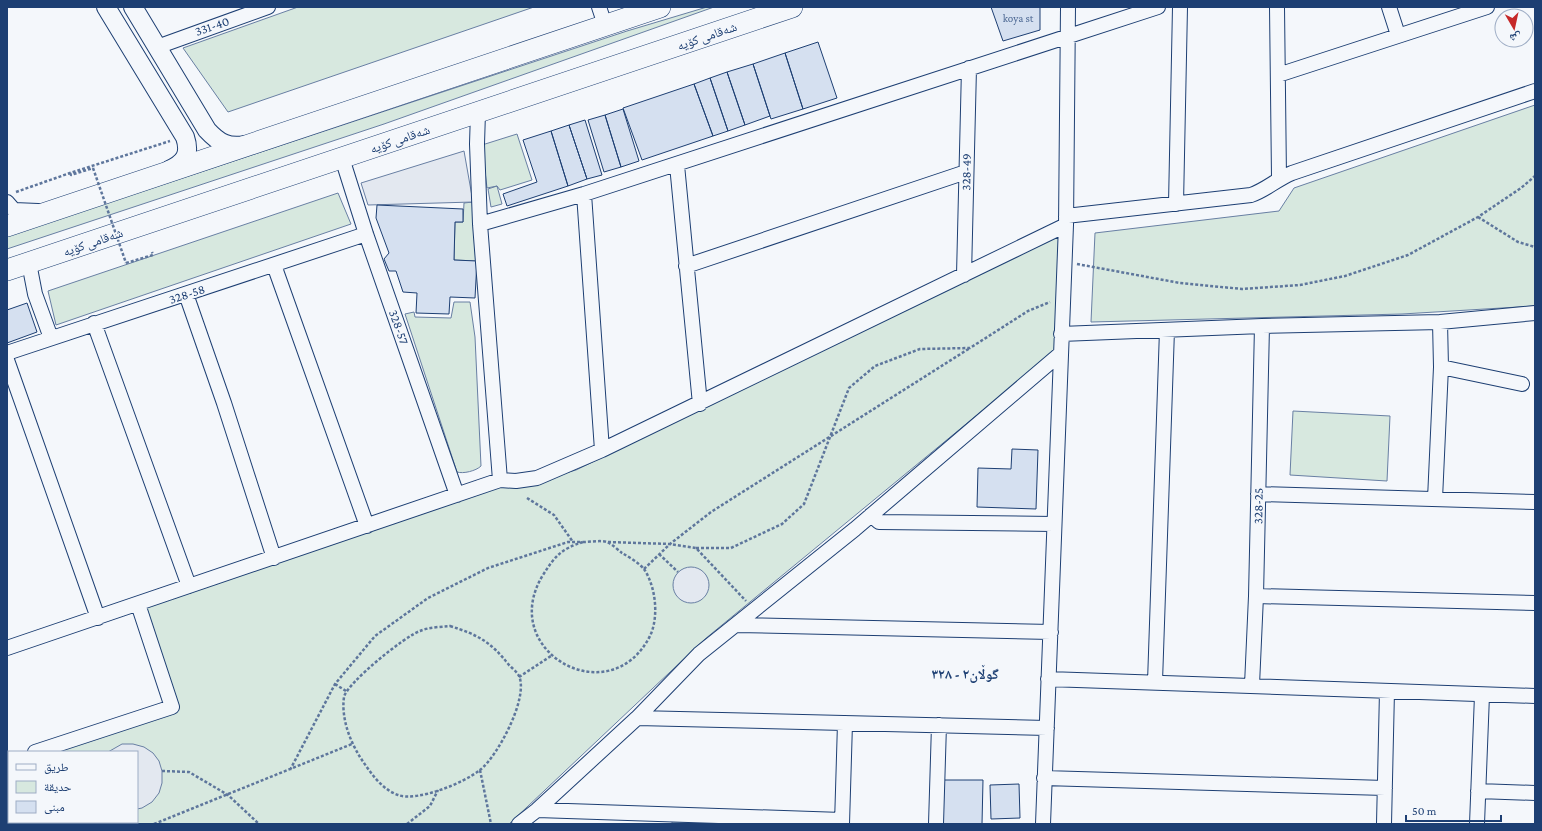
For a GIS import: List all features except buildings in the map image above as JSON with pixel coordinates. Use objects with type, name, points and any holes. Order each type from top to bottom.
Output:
[{"type":"highway","points":[[7,226],[254,143],[602,16],[660,7]]},
{"type":"highway","name":"شەقامی کۆیە","points":[[7,270],[784,8]]},
{"type":"main road","points":[[106,7],[185,137],[188,145],[188,153],[185,160],[178,166],[163,173]]},
{"type":"main road","points":[[133,7],[207,130],[217,141],[226,145],[238,146],[254,143]]},
{"type":"main road","points":[[150,80],[170,68]]},
{"type":"street","name":"331-40","points":[[157,47],[268,7]]},
{"type":"street","points":[[1043,824],[1066,220],[1068,7]]},
{"type":"street","points":[[480,224],[677,165],[1158,7]]},
{"type":"street","points":[[1176,204],[1180,7]]},
{"type":"street","points":[[1277,7],[1279,178]]},
{"type":"street","points":[[1389,7],[1398,35]]},
{"type":"street","points":[[1278,75],[1487,7]]},
{"type":"street","name":"328-49","points":[[964,275],[969,68]]},
{"type":"street","points":[[7,648],[500,480],[516,481],[537,478],[602,450],[700,404],[964,275],[1066,220],[1251,195],[1262,191],[1279,178],[1535,91]]},
{"type":"street","points":[[478,112],[477,144],[480,224],[500,480]]},
{"type":"street","name":"328-57","points":[[342,158],[366,234],[457,495]]},
{"type":"street","points":[[677,165],[700,404]]},
{"type":"street","points":[[686,266],[966,172]]},
{"type":"street","points":[[584,194],[602,450]]},
{"type":"street","points":[[12,197],[14,210],[51,212]]},
{"type":"street","name":"328-58","points":[[7,353],[366,234]]},
{"type":"street","points":[[29,263],[36,294],[51,338]]},
{"type":"street","points":[[274,265],[367,526]]},
{"type":"street","points":[[186,294],[224,403],[274,558]]},
{"type":"street","points":[[1061,334],[1262,326],[1440,322],[1535,313]]},
{"type":"street","points":[[1435,499],[1441,367],[1440,322]]},
{"type":"street","points":[[94,323],[189,586]]},
{"type":"street","name":"328-25","points":[[1252,685],[1256,596],[1262,326]]},
{"type":"street","points":[[1155,682],[1167,330]]},
{"type":"street","points":[[519,824],[537,810],[637,718],[699,654],[871,515],[1060,354]]},
{"type":"street","points":[[7,360],[98,618]]},
{"type":"street","points":[[1441,367],[1522,384]]},
{"type":"street","points":[[1258,494],[1535,502]]},
{"type":"street","points":[[871,515],[879,522],[1054,524]]},
{"type":"street","points":[[1256,596],[1535,603]]},
{"type":"street","points":[[38,751],[172,707],[138,604]]},
{"type":"street","points":[[736,625],[1050,632]]},
{"type":"street","points":[[1048,679],[1535,696]]},
{"type":"street","points":[[1384,824],[1387,691]]},
{"type":"street","points":[[1477,824],[1482,694]]},
{"type":"street","points":[[637,718],[1047,728]]},
{"type":"street","points":[[537,810],[665,819],[842,822],[845,723]]},
{"type":"street","points":[[936,824],[938,725]]},
{"type":"street","points":[[1044,778],[1385,788]]},
{"type":"street","points":[[1478,791],[1535,793]]},
{"type":"path","points":[[12,197],[70,173],[171,142]]},
{"type":"path","points":[[70,173],[71,176],[93,168],[126,263],[153,255],[152,252]]},
{"type":"path","points":[[1064,265],[1078,264],[1180,283],[1242,289],[1300,285],[1345,276],[1408,255],[1478,217],[1521,188],[1535,176]]},
{"type":"path","points":[[1478,217],[1518,242],[1535,247]]},
{"type":"path","points":[[644,569],[670,544],[711,512],[1028,311],[1063,297]]},
{"type":"path","points":[[290,770],[335,684],[375,636],[428,598],[488,568],[568,542],[670,544],[696,548],[731,548],[782,524],[804,504],[828,438],[850,388],[875,366],[920,349],[970,348]]},
{"type":"path","points":[[527,498],[554,515],[574,543]]},
{"type":"path","points":[[574,543],[565,548],[550,564],[539,583],[532,601],[533,622],[539,640],[551,656],[569,668],[589,673],[610,671],[629,662],[644,648],[653,629],[656,608],[652,588],[644,569],[608,542]]},
{"type":"path","points":[[696,548],[753,609]]},
{"type":"path","points":[[659,554],[678,572]]},
{"type":"path","points":[[450,626],[475,634],[495,648],[519,676],[520,692],[515,717],[502,741],[480,770],[438,790],[413,797],[399,796],[384,789],[365,765],[352,744],[344,713],[346,691],[361,675],[389,651],[420,631],[450,626]]},
{"type":"path","points":[[519,676],[551,656]]},
{"type":"path","points":[[335,684],[346,691]]},
{"type":"path","points":[[154,824],[352,744]]},
{"type":"path","points":[[480,770],[491,824]]},
{"type":"path","points":[[162,771],[189,772],[228,795],[258,824]]},
{"type":"path","points":[[407,824],[430,806],[438,790]]},
{"type":"green space","points":[[298,7],[534,7],[228,112],[183,48]]},
{"type":"green space","points":[[707,7],[714,7],[384,124],[7,249],[7,236],[627,31]]},
{"type":"green space","points":[[1535,105],[1535,306],[1402,314],[1091,322],[1095,233],[1279,211],[1294,188]]},
{"type":"green space","points":[[517,134],[532,180],[500,190],[497,186],[487,188],[482,145]]},
{"type":"green space","points":[[497,186],[502,204],[491,207],[488,189]]},
{"type":"green space","points":[[338,193],[351,224],[56,325],[48,291]]},
{"type":"green space","points":[[473,202],[477,261],[454,260],[455,222],[463,222],[464,203]]},
{"type":"green space","points":[[1059,236],[1056,350],[705,639],[509,824],[7,824],[8,760],[8,823],[138,823],[138,751],[34,751],[175,703],[145,605],[505,479],[519,486],[576,470]]},
{"type":"green space","points":[[454,302],[470,302],[475,337],[481,466],[473,471],[463,473],[457,472],[405,314],[414,312],[415,317],[451,318]]},
{"type":"green space","points":[[1293,411],[1390,416],[1387,481],[1290,475]]},
{"type":"green space","points":[[672,822],[740,823],[672,824]]},
{"type":"shaded area","points":[[464,151],[473,202],[368,205],[361,183]]},
{"type":"shaded area","points":[[695,567],[704,572],[708,578],[708,592],[704,598],[695,603],[687,603],[678,598],[674,592],[673,581],[678,572],[684,568]]},
{"type":"shaded area","points":[[122,744],[133,744],[144,747],[153,753],[159,761],[162,771],[162,783],[159,793],[152,802],[138,809],[138,751],[110,751]]},
{"type":"district","name":"گوڵان٢ - ٣٢٨","points":[[965,674]]}]
